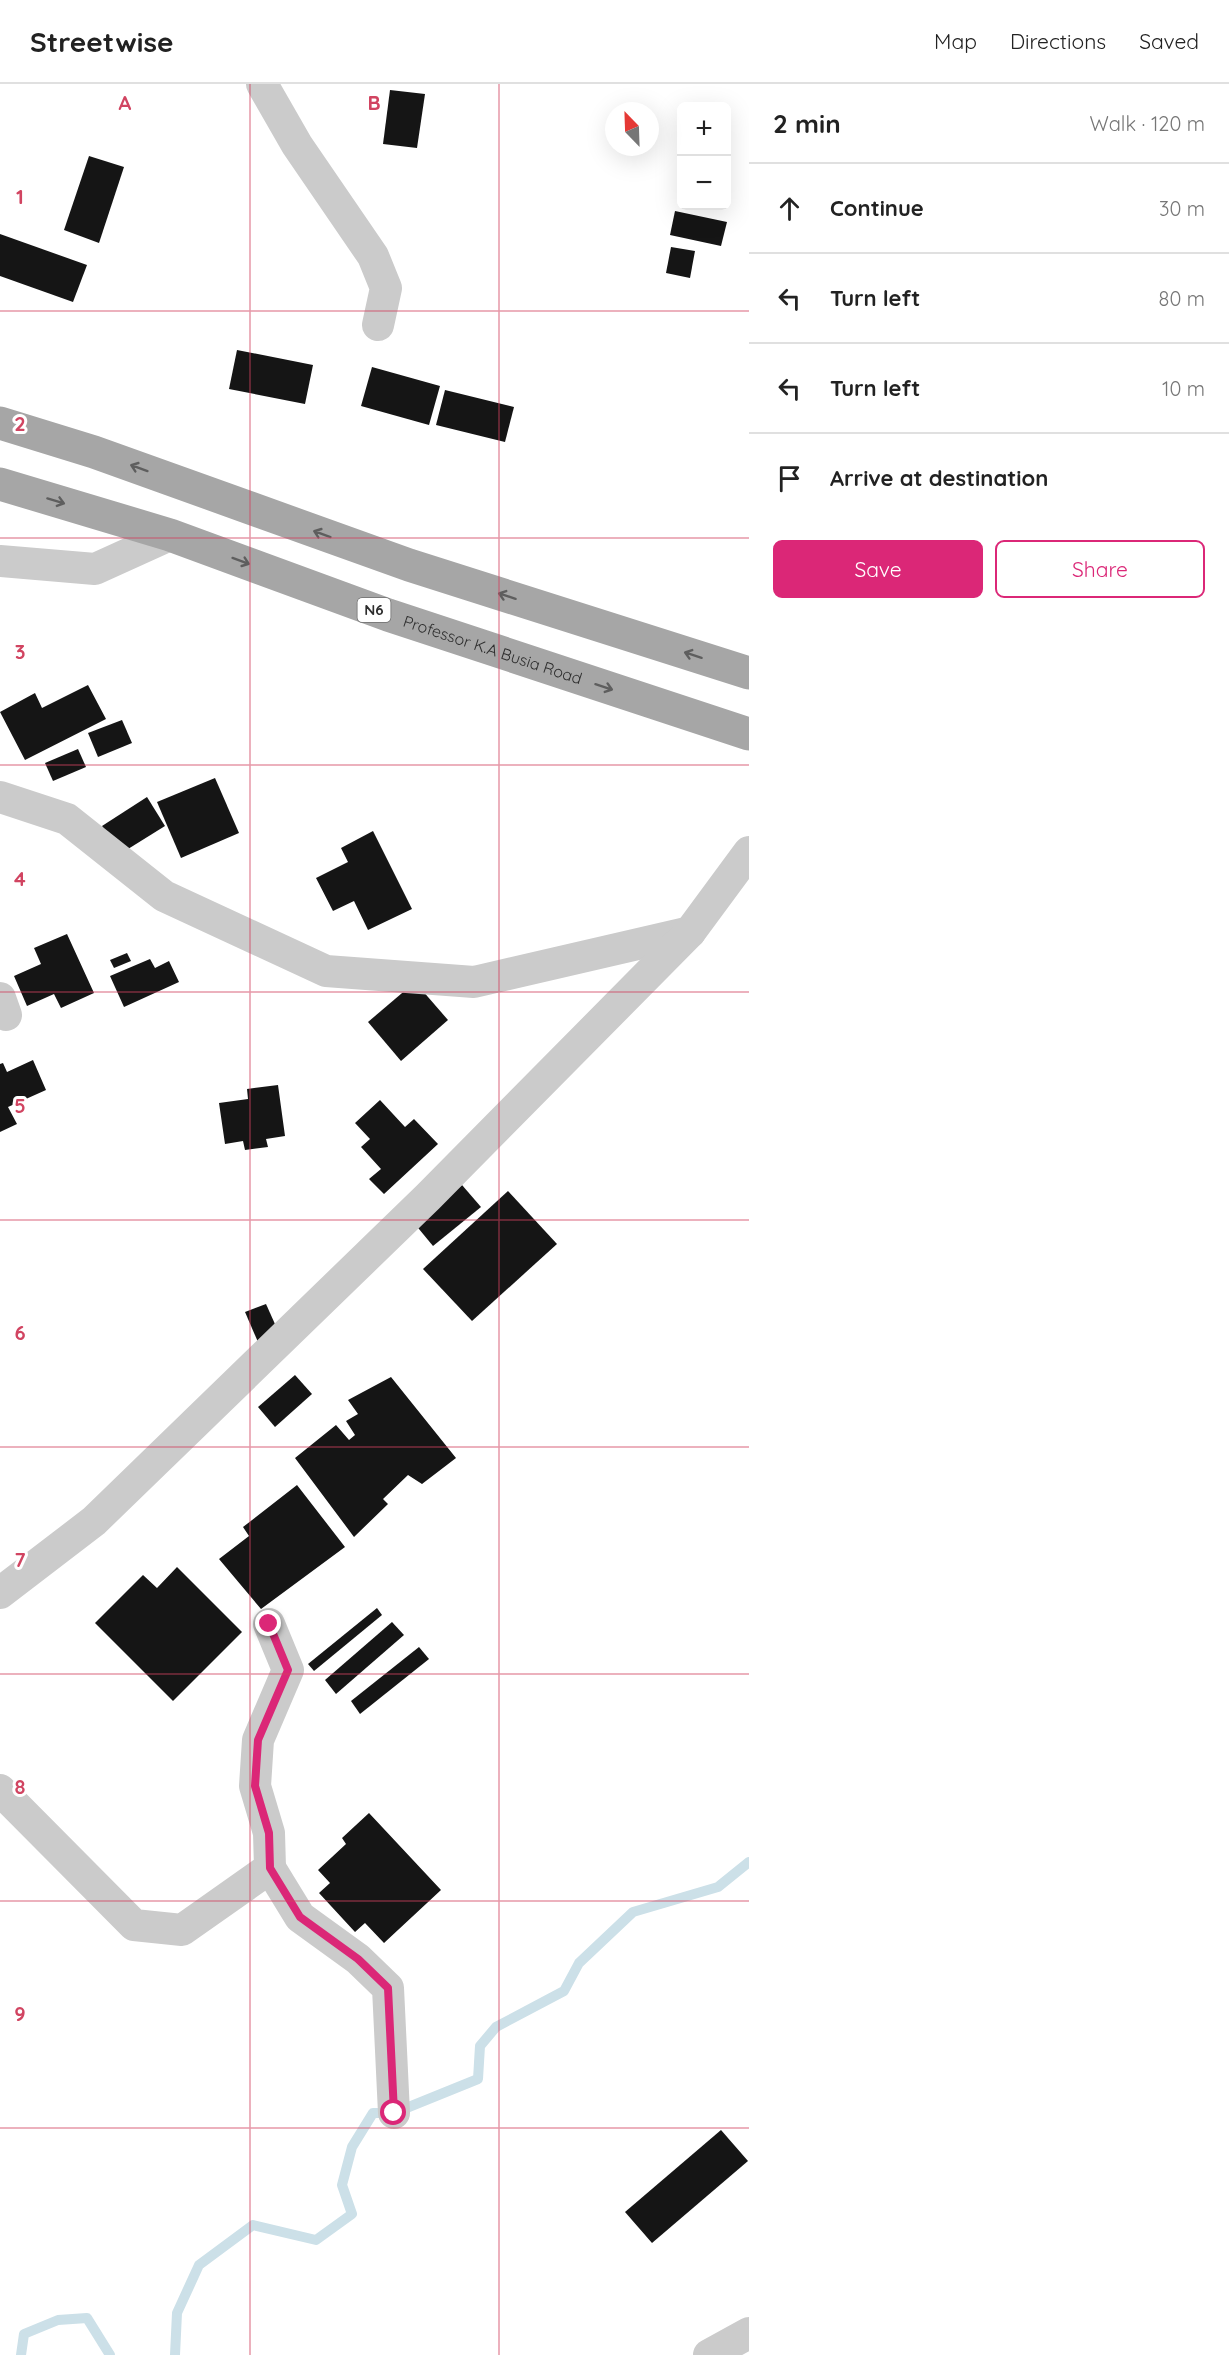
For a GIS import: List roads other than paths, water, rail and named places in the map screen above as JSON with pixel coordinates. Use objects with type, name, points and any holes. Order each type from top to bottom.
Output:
[{"type":"main road","points":[[0,423],[94,452],[409,565],[749,673]]},
{"type":"main road","name":"Professor K.A Busia Road","points":[[0,484],[170,535],[388,615],[749,734]]},
{"type":"street","points":[[262,84],[297,145],[373,256],[386,288],[378,325]]},
{"type":"street","points":[[0,561],[95,569],[170,535]]},
{"type":"street","points":[[0,797],[67,819],[164,896],[326,971],[474,982],[690,932]]},
{"type":"street","points":[[0,1593],[94,1521],[428,1197],[690,932],[749,852]]},
{"type":"street","points":[[269,1624],[288,1670],[258,1740],[255,1786],[269,1833],[270,1868],[300,1917],[358,1959],[388,1988],[394,2113]]},
{"type":"street","points":[[0,1790],[134,1926],[182,1930],[270,1868]]},
{"type":"street","points":[[709,2355],[749,2333]]},
{"type":"waterway","points":[[175,2355],[177,2313],[199,2265],[253,2225],[316,2240],[352,2214],[342,2185],[352,2147],[373,2113],[394,2113],[478,2079],[480,2046],[496,2027],[564,1991],[579,1963],[633,1912],[718,1887],[749,1862]]},
{"type":"waterway","points":[[21,2355],[24,2334],[58,2320],[87,2318],[110,2355]]}]
